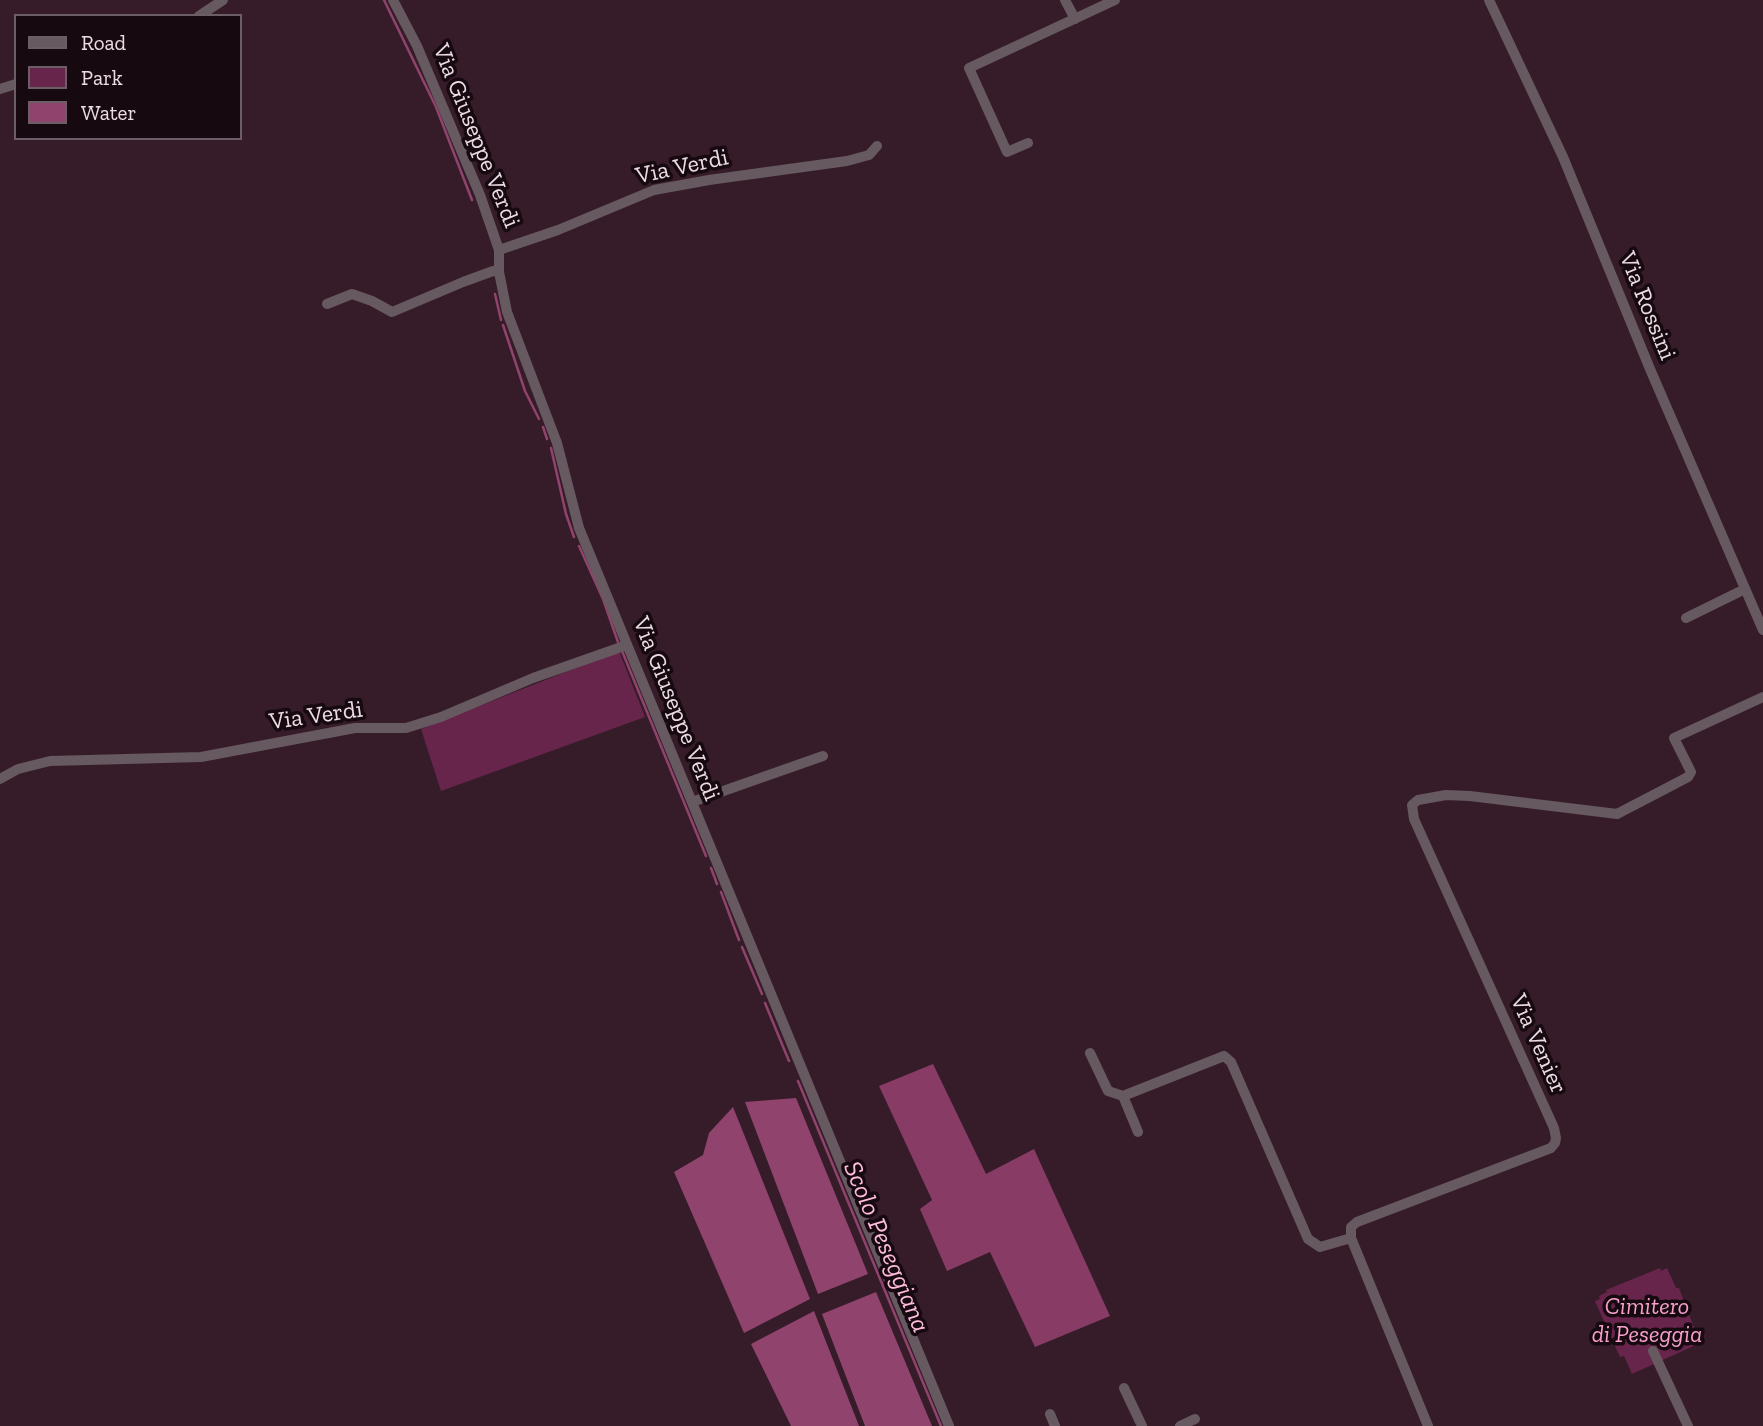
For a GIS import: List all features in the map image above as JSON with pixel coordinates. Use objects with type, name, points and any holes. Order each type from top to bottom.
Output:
[{"type":"street","points":[[202,14],[223,0]]},
{"type":"street","name":"Via Giuseppe Verdi","points":[[393,0],[417,46],[480,195],[499,250],[499,272],[507,312],[557,443],[579,528],[949,1426]]},
{"type":"street","points":[[1065,0],[1075,19]]},
{"type":"street","points":[[1028,143],[1007,152],[969,68],[1115,0]]},
{"type":"street","name":"Via Rossini","points":[[1489,0],[1563,157],[1650,369],[1763,630]]},
{"type":"street","name":"Via Verdi","points":[[499,250],[558,230],[654,190],[847,161],[869,155],[877,146]]},
{"type":"street","points":[[327,304],[352,294],[392,312],[463,282],[493,271],[499,272]]},
{"type":"street","points":[[1686,618],[1745,589]]},
{"type":"street","name":"Via Verdi","points":[[0,779],[18,769],[50,761],[201,757],[355,728],[406,728],[441,717],[533,678],[627,645]]},
{"type":"street","name":"Via Venier","points":[[1351,1238],[1351,1227],[1357,1222],[1551,1148],[1555,1143],[1554,1128],[1414,819],[1412,805],[1418,800],[1446,795],[1470,796],[1617,814],[1688,777],[1690,772],[1674,738],[1763,697]]},
{"type":"street","points":[[692,802],[823,755]]},
{"type":"street","points":[[1090,1053],[1108,1091],[1123,1096],[1224,1056],[1231,1062],[1308,1239],[1320,1247],[1351,1238],[1428,1426]]},
{"type":"street","points":[[1123,1096],[1138,1132]]},
{"type":"street","points":[[1653,1351],[1688,1426]]},
{"type":"street","points":[[1124,1388],[1142,1426]]},
{"type":"street","points":[[1050,1414],[1055,1426]]},
{"type":"street","points":[[1180,1426],[1195,1419]]},
{"type":"green space","points":[[619,651],[645,717],[441,791],[421,729]]},
{"type":"green space","name":"Cimitero di Peseggia","points":[[1660,1268],[1661,1271],[1667,1268],[1676,1288],[1679,1288],[1700,1343],[1632,1374],[1624,1356],[1620,1357],[1595,1301],[1607,1292],[1606,1290]]},
{"type":"shaded area","points":[[933,1064],[986,1174],[1034,1149],[1110,1316],[1035,1347],[990,1252],[947,1271],[920,1209],[932,1200],[879,1086]]},
{"type":"water","points":[[796,1098],[868,1274],[818,1294],[745,1102]]},
{"type":"water","points":[[733,1107],[810,1299],[744,1333],[674,1172],[703,1155],[709,1133]]},
{"type":"water","points":[[876,1292],[932,1426],[865,1426],[822,1314]]},
{"type":"water","points":[[814,1311],[859,1426],[791,1426],[751,1344]]},
{"type":"waterway","name":"Scolo Peseggiana","points":[[384,0],[436,107],[472,200]]},
{"type":"waterway","name":"Scolo Peseggiana","points":[[495,294],[501,320]]},
{"type":"waterway","name":"Scolo Peseggiana","points":[[503,325],[525,391],[539,419]]},
{"type":"waterway","name":"Scolo Peseggiana","points":[[543,427],[547,439]]},
{"type":"waterway","name":"Scolo Peseggiana","points":[[551,448],[574,537]]},
{"type":"waterway","name":"Scolo Peseggiana","points":[[579,546],[603,599],[618,642]]},
{"type":"waterway","name":"Scolo Peseggiana","points":[[622,651],[706,856]]},
{"type":"waterway","name":"Scolo Peseggiana","points":[[711,868],[717,884]]},
{"type":"waterway","name":"Scolo Peseggiana","points":[[721,892],[739,940]]},
{"type":"waterway","name":"Scolo Peseggiana","points":[[742,947],[762,994]]},
{"type":"waterway","name":"Scolo Peseggiana","points":[[765,1003],[789,1061]]},
{"type":"waterway","name":"Scolo Peseggiana","points":[[798,1081],[941,1426]]}]
